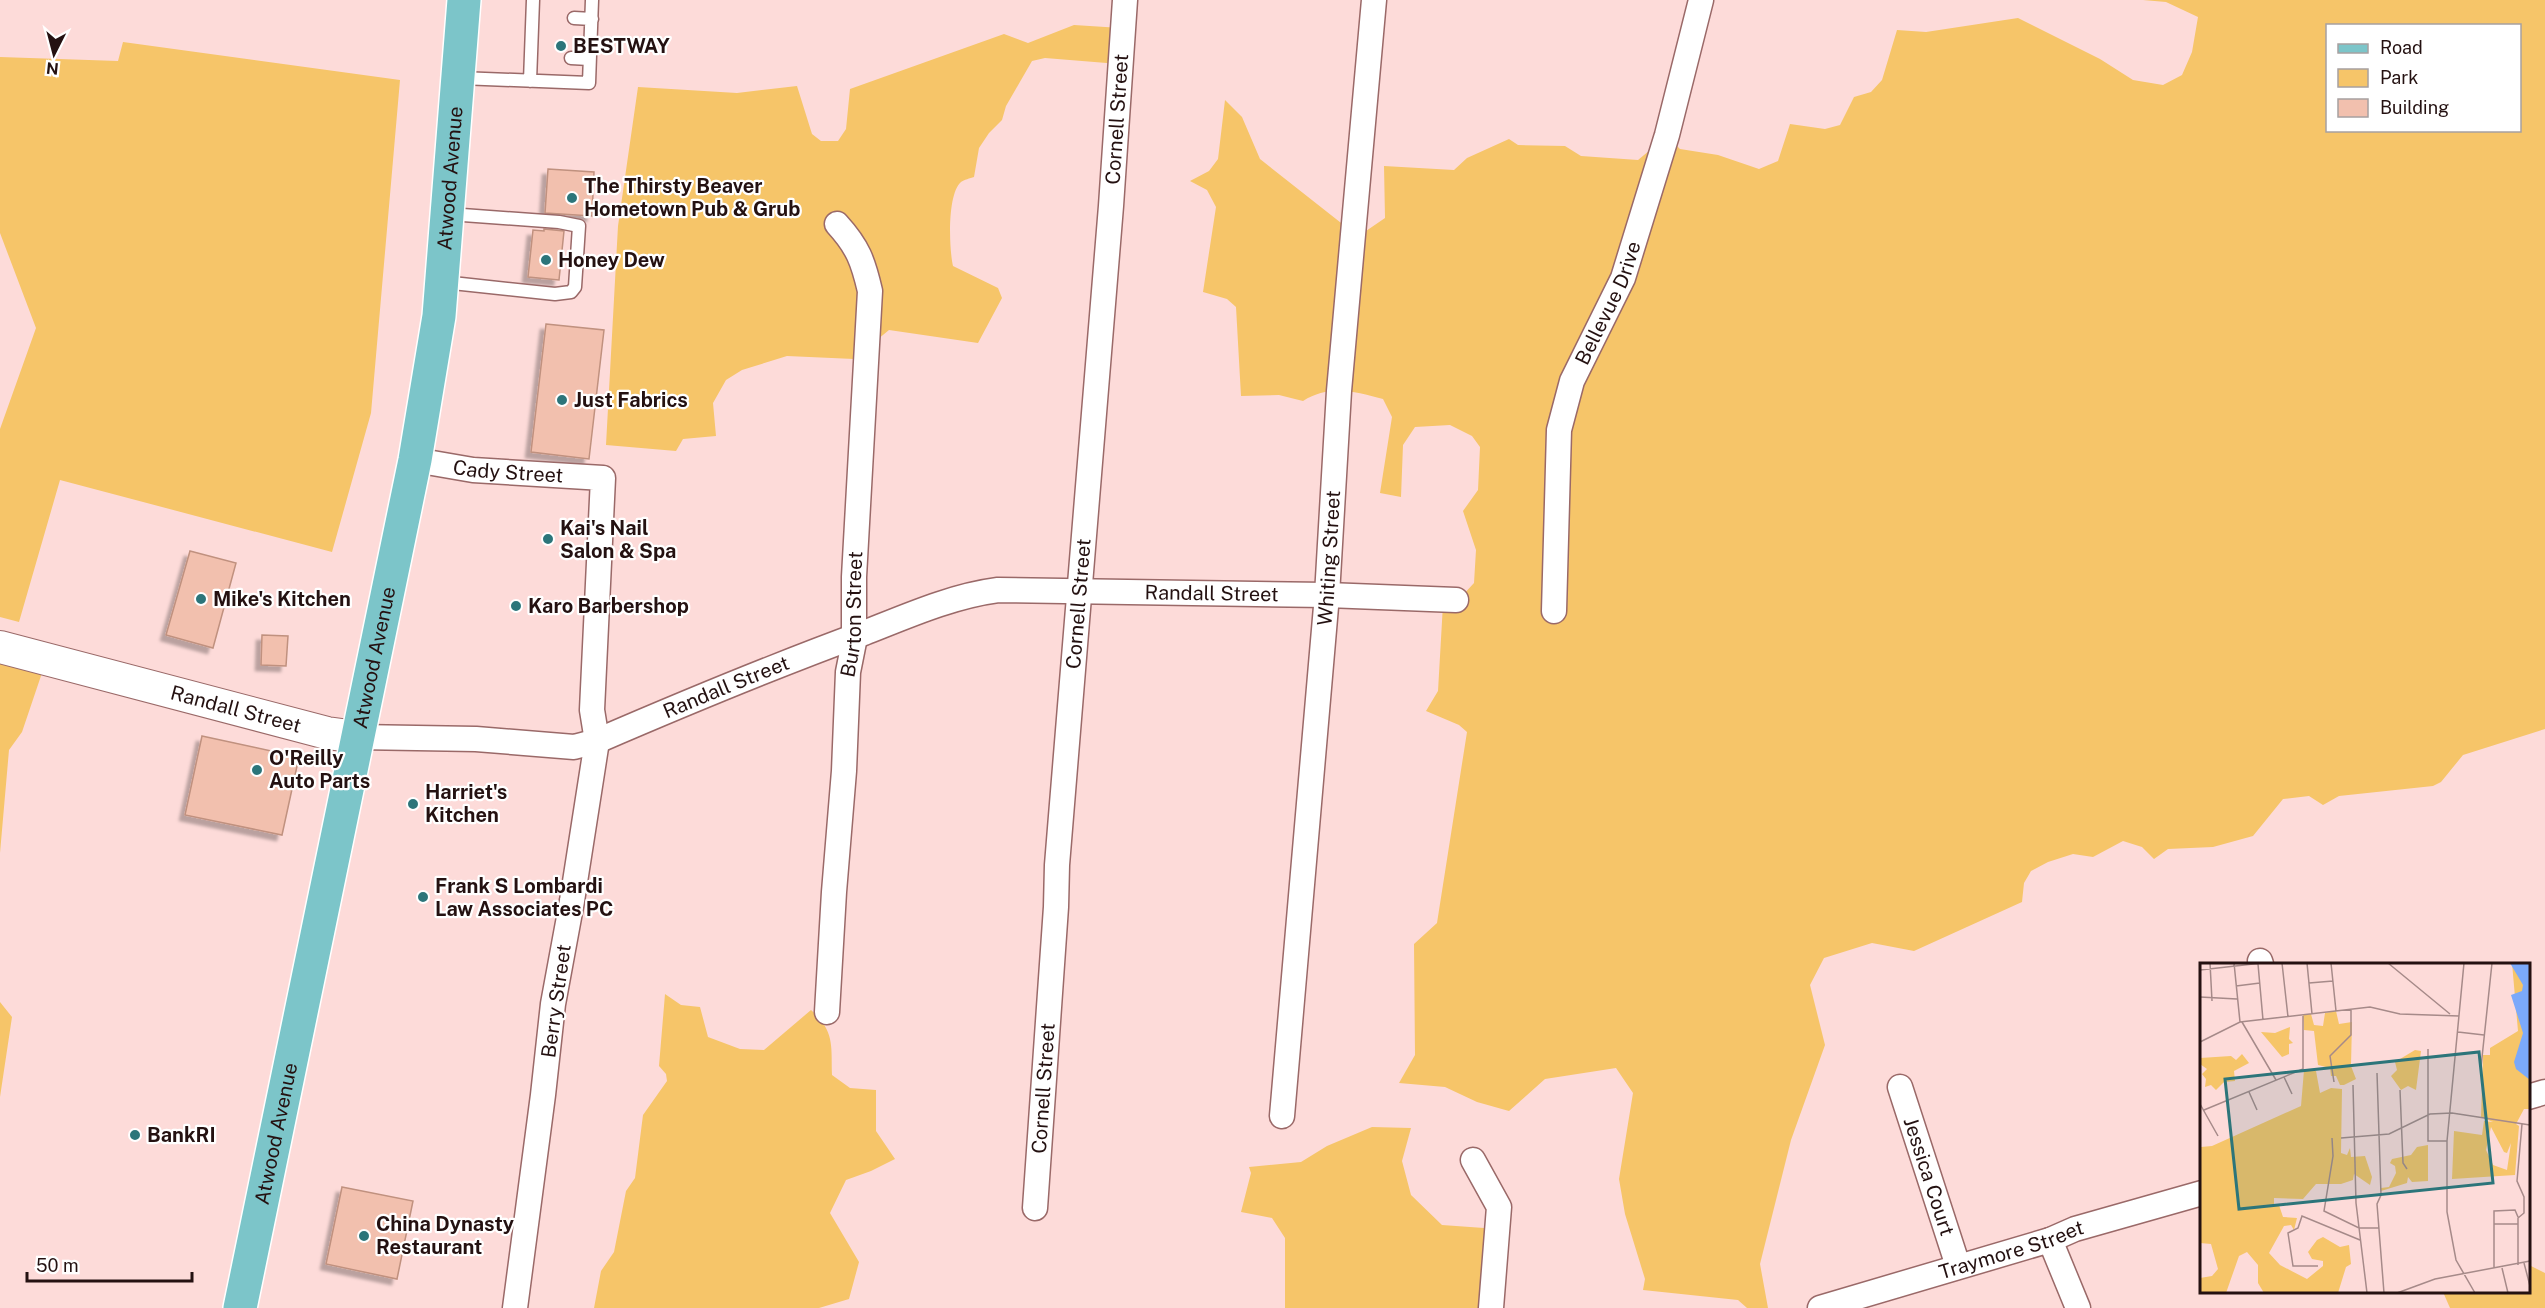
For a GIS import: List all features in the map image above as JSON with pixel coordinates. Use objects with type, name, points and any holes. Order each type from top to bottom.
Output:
[{"type":"main road","name":"Atwood Avenue","points":[[240,1308],[416,460],[439,316],[464,0]]},
{"type":"street","name":"Cornell Street","points":[[1035,1208],[1057,865],[1111,206],[1125,0]]},
{"type":"street","name":"Whiting Street","points":[[1282,1116],[1326,595],[1339,391],[1374,0]]},
{"type":"street","name":"Bellevue Drive","points":[[1554,611],[1558,430],[1572,381],[1623,278],[1667,135],[1701,0]]},
{"type":"street","name":"Burton Street","points":[[827,1012],[849,672],[854,636],[854,577],[870,291],[862,258],[854,243],[837,224]]},
{"type":"street","name":"Cady Street","points":[[416,460],[473,470],[603,478]]},
{"type":"street","name":"Berry Street","points":[[514,1308],[553,1004],[597,741],[592,710],[603,478]]},
{"type":"street","name":"Randall Street","points":[[0,647],[327,733],[574,747],[597,741],[760,671],[981,592],[1079,590],[1456,600]]},
{"type":"street","name":"Jessica Court","points":[[1900,1087],[1958,1266]]},
{"type":"street","points":[[2530,1097],[2545,1092]]},
{"type":"street","points":[[1473,1160],[1498,1208],[1491,1308]]},
{"type":"street","name":"Traymore Street","points":[[1820,1308],[2200,1193]]},
{"type":"street","points":[[2050,1240],[2078,1308]]},
{"type":"lane","points":[[530,81],[536,55],[538,15],[533,0]]},
{"type":"lane","points":[[458,78],[589,83],[592,0]]},
{"type":"lane","points":[[574,18],[591,19]]},
{"type":"lane","points":[[571,58],[590,59]]},
{"type":"lane","points":[[442,282],[555,294],[571,292],[575,287],[579,226],[559,222],[448,214]]},
{"type":"green space","points":[[2143,0],[2545,0],[2545,729],[2463,755],[2441,782],[2433,786],[2339,796],[2323,805],[2309,796],[2283,799],[2253,836],[2213,847],[2168,849],[2154,859],[2142,847],[2123,841],[2093,857],[2073,854],[2048,862],[2031,871],[2024,883],[2022,902],[1914,951],[1872,943],[1824,958],[1810,985],[1825,1045],[1791,1140],[1760,1264],[1768,1308],[1747,1308],[1738,1300],[1643,1290],[1645,1279],[1625,1214],[1619,1179],[1633,1093],[1616,1068],[1545,1079],[1509,1111],[1477,1102],[1445,1087],[1399,1083],[1415,1055],[1414,944],[1437,923],[1467,732],[1459,725],[1426,711],[1438,691],[1443,604],[1462,596],[1474,583],[1476,550],[1463,511],[1478,490],[1480,447],[1472,436],[1450,425],[1415,427],[1403,445],[1401,497],[1380,493],[1392,417],[1383,399],[1343,391],[1323,393],[1303,401],[1279,395],[1241,396],[1236,307],[1227,299],[1203,292],[1216,207],[1207,190],[1190,181],[1209,171],[1218,159],[1225,100],[1242,117],[1260,159],[1350,230],[1366,231],[1385,218],[1384,166],[1454,170],[1467,158],[1509,139],[1518,145],[1565,146],[1581,156],[1638,160],[1667,136],[1680,149],[1718,155],[1759,169],[1778,161],[1790,124],[1825,129],[1840,125],[1854,97],[1871,92],[1882,80],[1897,30],[1926,32],[2018,18],[2100,59],[2133,80],[2163,85],[2182,75],[2192,52],[2198,17],[2166,2]]},
{"type":"green space","points":[[1074,25],[1121,28],[1119,64],[1045,58],[1032,61],[1006,106],[1002,120],[979,148],[974,177],[961,182],[956,188],[951,209],[950,235],[953,266],[998,288],[1002,298],[978,343],[889,330],[854,359],[787,356],[742,370],[726,380],[713,403],[716,436],[683,439],[676,451],[606,445],[618,226],[638,87],[737,93],[797,86],[812,134],[821,141],[838,141],[846,129],[850,89],[1004,34],[1028,43]]},
{"type":"green space","points":[[123,42],[400,80],[371,413],[332,552],[60,480],[19,622],[0,617],[0,429],[36,328],[0,233],[0,57],[118,61]]},
{"type":"green space","points":[[0,647],[45,664],[22,732],[9,750],[0,853]]},
{"type":"green space","points":[[665,994],[681,1005],[700,1007],[708,1037],[740,1049],[764,1050],[811,1010],[828,1032],[832,1075],[850,1088],[876,1090],[876,1131],[895,1159],[846,1180],[830,1213],[859,1262],[849,1299],[819,1308],[594,1308],[601,1271],[614,1252],[626,1191],[635,1178],[643,1115],[667,1081],[666,1074],[659,1066]]},
{"type":"green space","points":[[0,1002],[12,1017],[0,1097]]},
{"type":"green space","points":[[1372,1127],[1411,1128],[1402,1161],[1411,1195],[1442,1225],[1498,1229],[1500,1308],[1285,1308],[1285,1238],[1272,1218],[1241,1212],[1251,1173],[1249,1167],[1301,1162],[1327,1146]]},
{"type":"green space","points":[[2530,1266],[2545,1273],[2545,1308],[2450,1308],[2443,1293],[2530,1293]]},
{"type":"building","points":[[548,169],[594,172],[592,216],[545,213]]},
{"type":"building","points":[[544,229],[564,231],[559,280],[528,277],[533,230],[544,231]]},
{"type":"building","points":[[546,324],[604,330],[589,459],[531,452]]},
{"type":"building","name":"Mike's Kitchen","points":[[190,551],[236,563],[213,648],[166,635]]},
{"type":"building","points":[[262,635],[288,636],[286,666],[261,665]]},
{"type":"building","points":[[202,736],[299,757],[282,835],[185,815]]},
{"type":"building","points":[[342,1187],[413,1201],[397,1279],[326,1264]]},
{"type":"place","name":"BESTWAY","points":[[561,46]]},
{"type":"place","name":"The Thirsty Beaver Hometown Pub & Grub","points":[[572,198]]},
{"type":"place","name":"Honey Dew","points":[[546,260]]},
{"type":"place","name":"Just Fabrics","points":[[562,400]]},
{"type":"place","name":"Kai's Nail Salon & Spa","points":[[548,539]]},
{"type":"place","name":"Mike's Kitchen","points":[[201,599]]},
{"type":"place","name":"Karo Barbershop","points":[[516,606]]},
{"type":"place","name":"O'Reilly Auto Parts","points":[[257,770]]},
{"type":"place","name":"Harriet's Kitchen","points":[[413,804]]},
{"type":"place","name":"Frank S Lombardi Law Associates PC","points":[[423,897]]},
{"type":"place","name":"BankRI","points":[[135,1135]]},
{"type":"place","name":"China Dynasty Restaurant","points":[[364,1236]]}]
